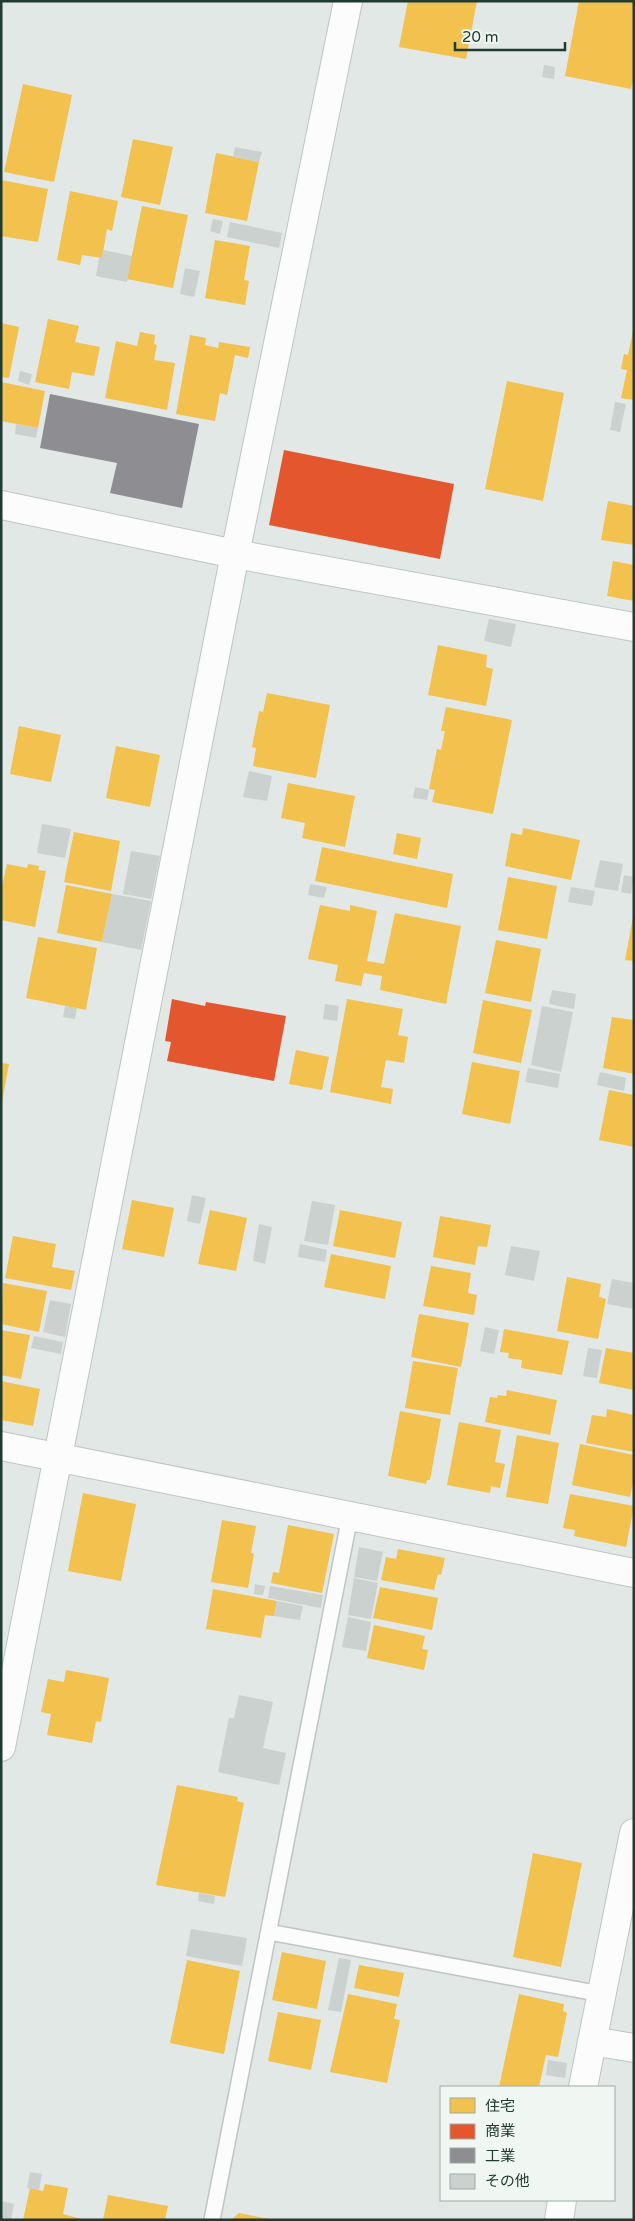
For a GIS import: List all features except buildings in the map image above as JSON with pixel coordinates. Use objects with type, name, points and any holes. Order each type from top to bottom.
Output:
[{"type":"street","points":[[1,1747],[60,1457],[236,554],[348,1]]},
{"type":"street","points":[[1,505],[236,554],[634,627]]},
{"type":"street","points":[[1,1446],[634,1573]]},
{"type":"street","points":[[584,2086],[634,1833]]},
{"type":"street","points":[[592,2041],[634,2048]]},
{"type":"street","points":[[558,2220],[562,2201]]},
{"type":"lane","points":[[212,2220],[350,1516]]},
{"type":"lane","points":[[269,1932],[601,1994]]}]
